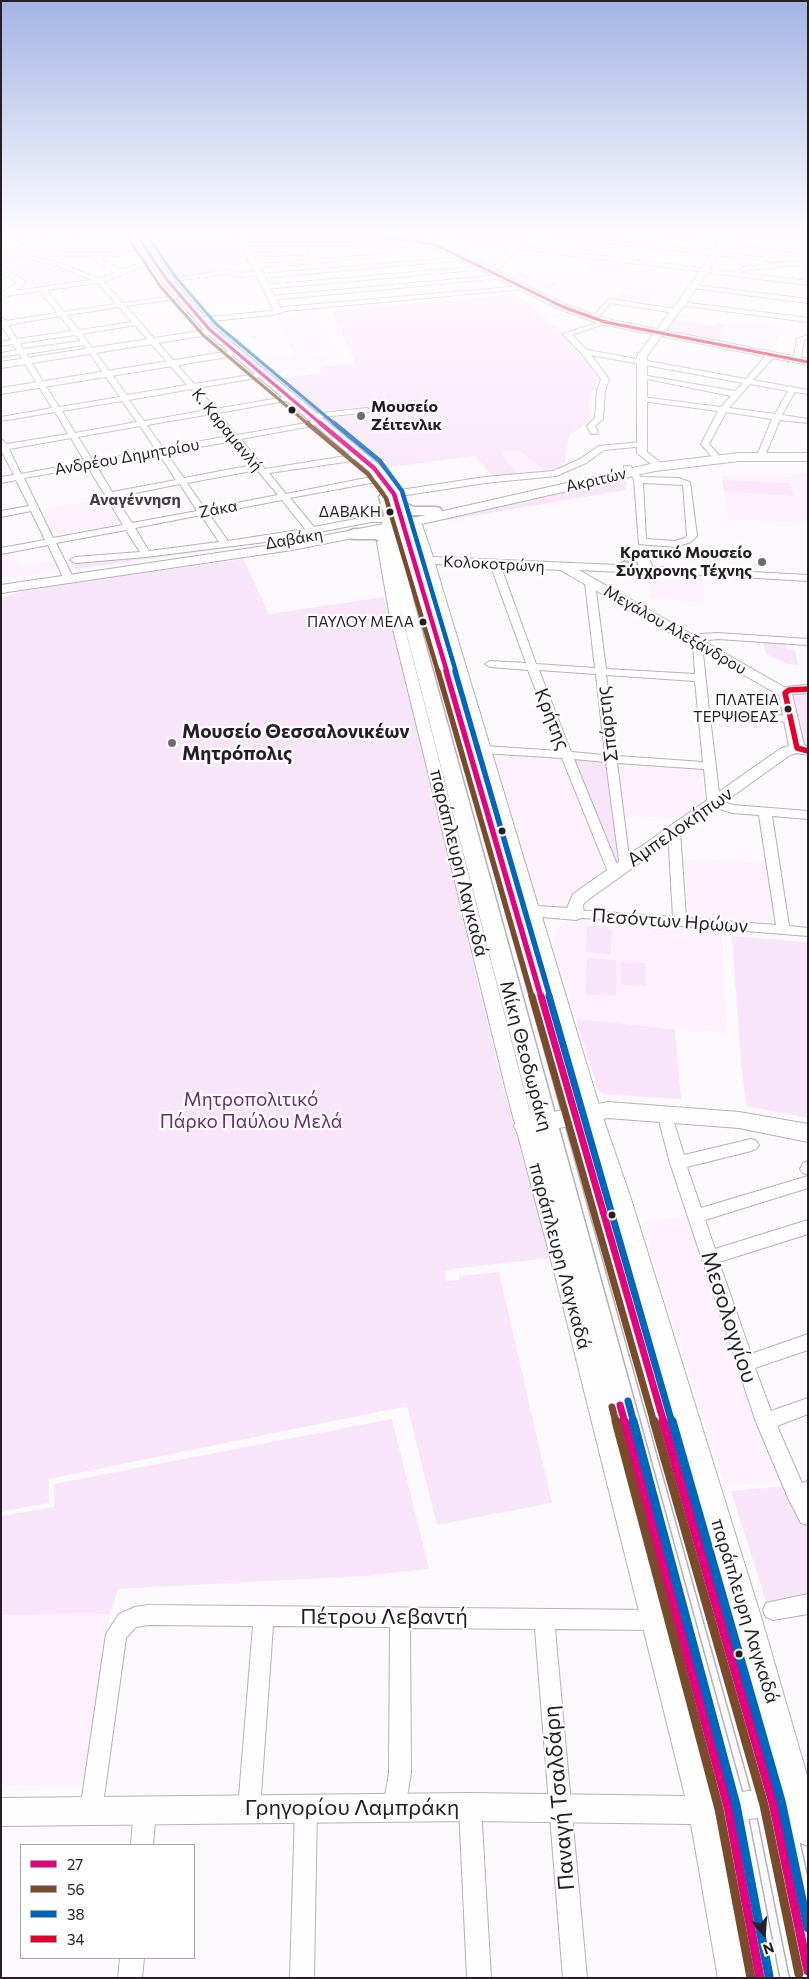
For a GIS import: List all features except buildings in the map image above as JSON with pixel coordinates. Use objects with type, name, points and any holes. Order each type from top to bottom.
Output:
[{"type":"highway","name":"Μίκη Θεοδωράκη","points":[[200,326],[312,420],[376,479],[391,511],[400,520]]},
{"type":"highway","name":"Μίκη Θεοδωράκη","points":[[207,326],[256,376],[380,473],[400,520],[421,561],[477,749],[715,1809],[760,1978]]},
{"type":"highway","points":[[354,534],[377,534],[411,511],[435,511]]},
{"type":"highway","name":"Μίκη Θεοδωράκη","points":[[400,520],[394,556],[460,834],[794,1800],[808,1972]]},
{"type":"main road","points":[[635,326],[771,355],[804,359]]},
{"type":"main road","points":[[661,332],[804,359]]},
{"type":"main road","name":"Ακριτών","points":[[400,520],[633,473],[657,464],[715,455],[808,453]]},
{"type":"main road","name":"Ακριτών","points":[[657,464],[732,458],[808,457]]},
{"type":"main road","name":"Ακριτών","points":[[435,511],[633,473]]},
{"type":"main road","name":"Δαβάκη","points":[[1,589],[400,520]]},
{"type":"main road","name":"Δαβάκη","points":[[1,583],[254,552],[354,534]]},
{"type":"main road","points":[[560,1125],[665,1119],[808,1143]]},
{"type":"main road","points":[[743,1132],[808,1132]]},
{"type":"street","points":[[73,326],[162,451],[225,544]]},
{"type":"street","points":[[1,344],[114,326]]},
{"type":"street","name":"Κ. Καραμανλή","points":[[139,326],[192,386],[211,412],[312,531]]},
{"type":"street","points":[[585,326],[568,334],[585,352],[604,379],[600,390],[599,419],[591,426],[594,432]]},
{"type":"street","points":[[657,464],[643,454],[641,361],[642,356],[665,326]]},
{"type":"street","points":[[1,366],[206,333]]},
{"type":"street","points":[[5,334],[15,342],[146,554]]},
{"type":"street","points":[[804,359],[801,339],[808,337]]},
{"type":"street","points":[[1,355],[85,342]]},
{"type":"street","points":[[585,352],[808,392]]},
{"type":"street","points":[[1,391],[233,353]]},
{"type":"street","points":[[715,455],[705,444],[723,410],[747,380],[771,355]]},
{"type":"street","points":[[1,419],[256,376]]},
{"type":"street","points":[[642,377],[736,394]]},
{"type":"street","points":[[762,453],[777,417],[793,389]]},
{"type":"street","points":[[68,576],[52,541],[2,446],[74,436],[285,399]]},
{"type":"street","points":[[642,399],[808,421]]},
{"type":"street","name":"Ανδρέου Δημητρίου","points":[[1,480],[234,438],[312,420],[367,410]]},
{"type":"street","points":[[400,520],[485,480],[556,473],[573,467],[602,448],[642,444]]},
{"type":"street","points":[[109,495],[260,470],[352,458]]},
{"type":"street","points":[[626,558],[621,564],[688,540],[693,534],[687,484],[633,473],[640,557]]},
{"type":"street","name":"Ζάκα","points":[[1,551],[376,479]]},
{"type":"street","points":[[1,514],[35,508]]},
{"type":"street","name":"Δαβάκη","points":[[75,560],[146,554],[225,544],[312,531],[371,518],[400,520]]},
{"type":"street","name":"παράπλευρη Λαγκαδά","points":[[400,520],[383,542],[393,600],[460,834]]},
{"type":"street","name":"Κολοκοτρώνη","points":[[595,568],[639,553],[640,557]]},
{"type":"street","name":"Κολοκοτρώνη","points":[[394,556],[421,561],[595,568],[640,557],[741,574],[808,578]]},
{"type":"street","name":"Κρήτης","points":[[495,564],[532,667],[567,755],[619,869]]},
{"type":"street","name":"Μεγάλου Αλεξάνδρου","points":[[564,567],[785,693]]},
{"type":"street","name":"Σπάρτης","points":[[595,568],[592,600],[610,758],[619,869]]},
{"type":"street","points":[[592,600],[611,595]]},
{"type":"street","points":[[808,642],[718,636],[701,637],[694,642],[700,678],[711,795],[716,803],[732,810],[808,815]]},
{"type":"street","points":[[490,664],[700,678]]},
{"type":"street","points":[[802,750],[785,693],[789,690],[808,689]]},
{"type":"street","points":[[703,712],[791,718]]},
{"type":"street","points":[[477,749],[708,766]]},
{"type":"street","name":"παράπλευρη Λαγκαδά","points":[[477,749],[532,911],[560,1125],[572,1298],[654,1620],[715,1809],[734,1978]]},
{"type":"street","name":"Αμπελοκήπων","points":[[576,914],[575,905],[579,898],[716,803],[785,752],[802,750]]},
{"type":"street","points":[[765,812],[783,930]]},
{"type":"street","points":[[674,831],[680,922]]},
{"type":"street","name":"Πεσόντων Ηρώων","points":[[532,911],[808,932]]},
{"type":"street","name":"Μεσολογγίου","points":[[665,1119],[709,1258],[765,1422],[802,1492],[808,1516]]},
{"type":"street","points":[[678,1163],[743,1132]]},
{"type":"street","points":[[696,1216],[808,1182]]},
{"type":"street","points":[[709,1258],[808,1227]]},
{"type":"street","points":[[745,1364],[808,1342]]},
{"type":"street","points":[[765,1422],[808,1406]]},
{"type":"street","points":[[773,1610],[808,1604]]},
{"type":"street","name":"Πέτρου Λεβαντή","points":[[92,1811],[115,1638],[119,1629],[126,1621],[148,1615],[654,1620]]},
{"type":"street","points":[[250,1809],[264,1616]]},
{"type":"street","points":[[394,1808],[400,1774],[400,1617]]},
{"type":"street","name":"Παναγή Τσαλδάρη","points":[[544,1619],[575,1978]]},
{"type":"street","points":[[794,1800],[808,1832]]},
{"type":"street","name":"Γρηγορίου Λαμπράκη","points":[[2,1813],[470,1807],[715,1809],[794,1800]]},
{"type":"street","points":[[470,1807],[479,1978]]},
{"type":"street","points":[[302,1978],[306,1808]]},
{"type":"street","points":[[142,1844],[146,1810]]},
{"type":"street","points":[[130,1978],[132,1959]]},
{"type":"shaded area","points":[[279,326],[323,326],[337,351],[296,355],[299,358],[326,355],[331,365],[275,373],[258,360],[293,355]]},
{"type":"shaded area","points":[[726,326],[784,326],[772,352],[715,341]]},
{"type":"shaded area","points":[[518,450],[546,472],[494,478],[475,456]]},
{"type":"shaded area","points":[[791,473],[808,473],[808,523],[729,519],[722,476],[792,477]]},
{"type":"shaded area","points":[[105,498],[120,524],[56,536],[43,510]]},
{"type":"shaded area","points":[[14,551],[21,566],[55,560],[59,570],[1,578],[1,553]]},
{"type":"shaded area","points":[[658,574],[703,577],[704,603],[649,597],[648,575],[657,576]]},
{"type":"shaded area","points":[[491,750],[564,758],[610,873],[566,903],[565,912],[540,909]]},
{"type":"shaded area","points":[[617,762],[701,769],[705,803],[676,818],[625,816]]},
{"type":"shaded area","points":[[684,859],[767,863],[775,922],[689,917]]},
{"type":"shaded area","points":[[573,918],[721,928],[727,1033],[576,1019],[552,944],[556,929]]},
{"type":"shaded area","points":[[684,1166],[702,1207],[720,1267],[780,1437],[783,1481],[724,1485],[642,1223],[690,1216],[686,1212],[680,1189]]},
{"type":"shaded area","points":[[110,1614],[86,1785],[1,1786],[1,1615]]},
{"type":"green space","points":[[338,326],[556,326],[572,341],[596,376],[597,381],[588,402],[592,421],[569,435],[565,462],[560,468],[546,472],[518,450],[500,453],[519,475],[494,478],[475,456],[390,467],[327,418],[354,415],[357,419],[370,418],[377,425],[361,407],[318,411],[284,378],[325,373],[321,367],[355,363]]},
{"type":"green space","points":[[666,326],[726,326],[715,341],[663,330]]},
{"type":"green space","points":[[626,479],[626,490],[443,521],[448,518]]},
{"type":"green space","points":[[722,480],[790,483],[793,496],[724,491]]},
{"type":"green space","points":[[309,534],[243,546],[75,569],[71,562],[119,558]]},
{"type":"green space","name":"Μητροπολιτικό Πάρκο Παύλου Μελά","points":[[243,559],[269,614],[384,597],[407,685],[501,1080],[550,1258],[445,1270],[446,1281],[459,1280],[459,1276],[499,1272],[552,1503],[437,1525],[407,1406],[49,1479],[49,1503],[1,1512],[1,598],[27,590]]},
{"type":"green space","points":[[763,641],[784,642],[786,649],[795,650],[798,665],[787,664],[766,654]]},
{"type":"green space","points":[[808,689],[808,751],[802,750],[789,690]]},
{"type":"green space","points":[[567,755],[610,758],[624,865],[614,872]]},
{"type":"green space","points":[[587,926],[612,929],[611,955],[586,952]]},
{"type":"green space","points":[[732,936],[808,942],[808,1118],[746,1106]]},
{"type":"green space","points":[[587,958],[617,960],[616,996],[585,994]]},
{"type":"green space","points":[[620,962],[645,963],[646,986],[621,985]]},
{"type":"green space","points":[[576,1019],[675,1029],[681,1099],[602,1094],[598,1090]]},
{"type":"green space","points":[[392,1419],[429,1569],[364,1576],[118,1589],[110,1614],[1,1615],[1,1516],[54,1507],[54,1484]]},
{"type":"green space","points":[[788,1486],[808,1525],[808,1601],[768,1608],[731,1491]]},
{"type":"transit line","name":"56","points":[[196,326],[204,336],[368,474],[386,498],[462,752],[764,1805],[799,1974]]},
{"type":"transit line","name":"27","points":[[207,326],[374,468],[394,494],[470,750],[773,1803],[808,1971]]},
{"type":"transit line","name":"38","points":[[219,326],[380,461],[402,491],[478,748],[781,1801],[808,1928]]},
{"type":"transit line","name":"34","points":[[627,326],[808,362]]},
{"type":"transit line","name":"34","points":[[808,689],[789,690],[785,693],[797,748],[808,751]]},
{"type":"transit line","name":"38","points":[[628,1401],[736,1805],[769,1976]]},
{"type":"transit line","name":"27","points":[[620,1405],[728,1807],[760,1978]]},
{"type":"transit line","name":"56","points":[[612,1407],[719,1809],[751,1978]]},
{"type":"place","name":"Μουσείο Ζέιτενλικ","points":[[361,416]]},
{"type":"place","name":"ΔΑΒΑΚΗ","points":[[390,512]]},
{"type":"place","name":"Κρατικό Μουσείο Σύγχρονης Τέχνης","points":[[762,562]]},
{"type":"place","name":"ΠΑΥΛΟΥ ΜΕΛΑ","points":[[423,622]]},
{"type":"place","name":"ΠΛΑΤΕΙΑ ΤΕΡΨΙΘΕΑΣ","points":[[788,709]]},
{"type":"place","name":"Μουσείο Θεσσαλονικέων Μητρόπολις","points":[[172,743]]},
{"type":"district","name":"Αναγέννηση","points":[[135,500]]}]
